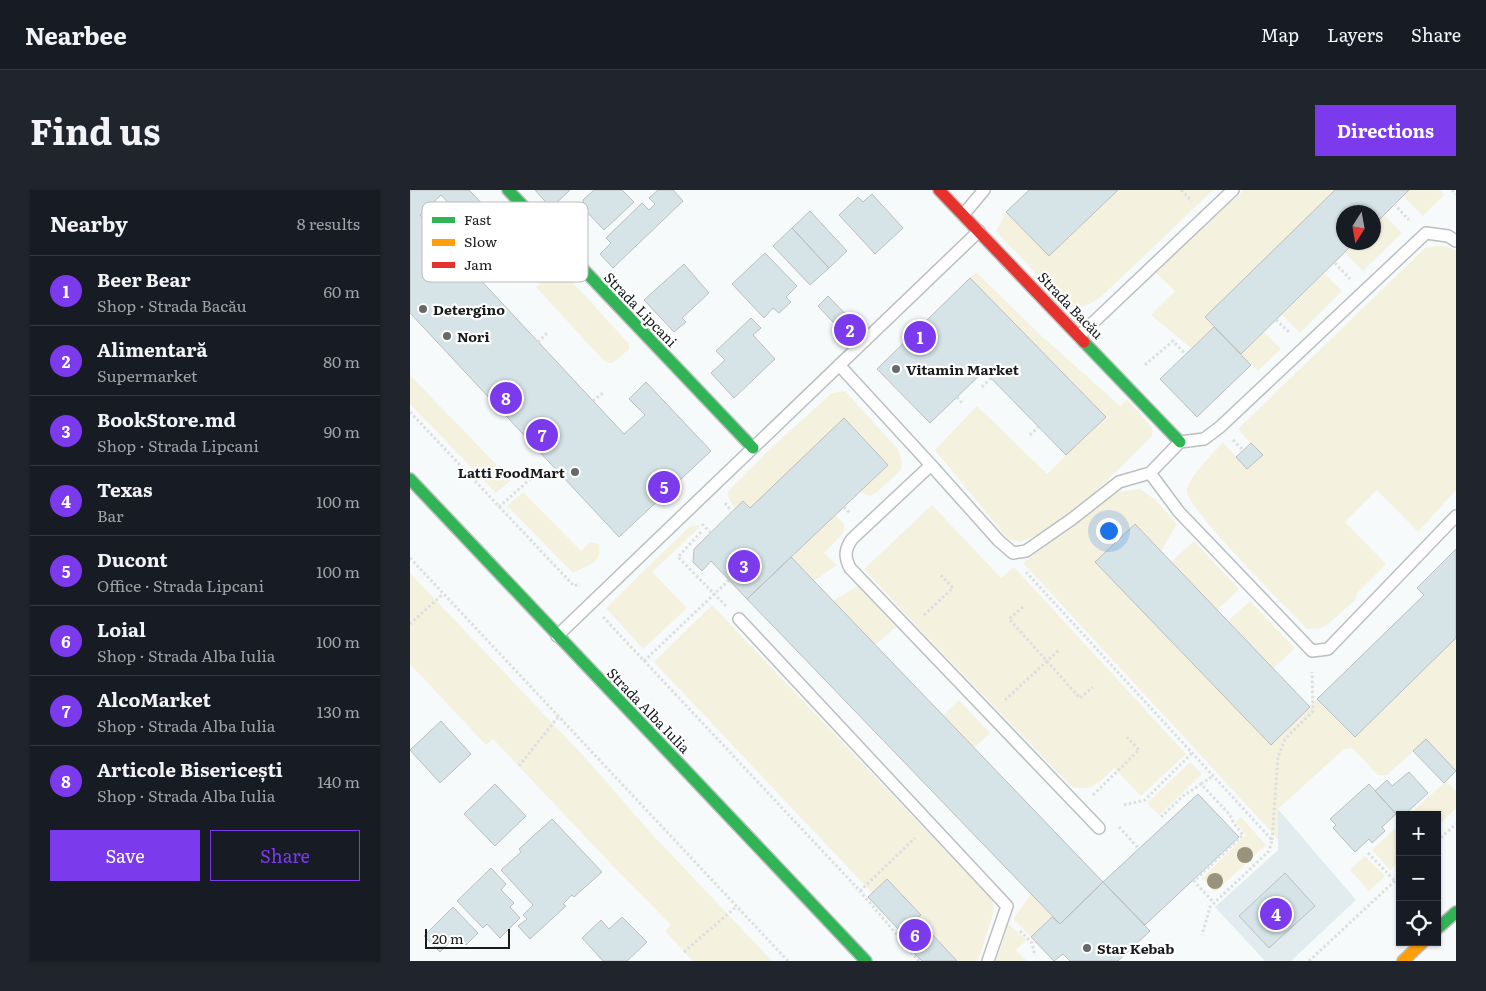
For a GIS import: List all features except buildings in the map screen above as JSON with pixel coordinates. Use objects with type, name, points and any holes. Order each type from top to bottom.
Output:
[{"type":"street","name":"Strada Lipcani","points":[[508,190],[519,202]]},
{"type":"street","name":"Strada Bacău","points":[[939,190],[1180,442]]},
{"type":"street","name":"Strada Lipcani","points":[[588,274],[753,448]]},
{"type":"street","name":"Strada Alba Iulia","points":[[410,479],[866,961]]},
{"type":"street","points":[[1441,925],[1456,912]]},
{"type":"street","points":[[1403,961],[1419,946]]},
{"type":"lane","points":[[963,215],[984,190]]},
{"type":"lane","points":[[1080,336],[1234,190]]},
{"type":"lane","points":[[557,636],[979,231]]},
{"type":"lane","points":[[839,365],[999,541],[1013,553],[1026,551],[1072,519],[1119,482],[1150,473],[1180,442],[1204,438],[1220,427],[1426,233],[1448,236],[1456,241]]},
{"type":"lane","points":[[931,465],[852,539],[846,548],[846,559],[850,568],[1098,828]]},
{"type":"lane","points":[[1150,473],[1179,512],[1312,651],[1328,649],[1456,516]]},
{"type":"lane","points":[[739,619],[1007,906],[988,961]]},
{"type":"path","points":[[1452,190],[1456,194]]},
{"type":"path","points":[[538,342],[547,333]]},
{"type":"path","points":[[1146,364],[1173,341],[1185,354]]},
{"type":"path","points":[[982,387],[991,378]]},
{"type":"path","points":[[593,401],[603,392]]},
{"type":"path","points":[[956,397],[962,403]]},
{"type":"path","points":[[410,412],[574,586],[581,583]]},
{"type":"path","points":[[1030,435],[1038,427]]},
{"type":"path","points":[[499,507],[538,472]]},
{"type":"path","points":[[724,501],[732,512]]},
{"type":"path","points":[[701,532],[678,557],[739,619]]},
{"type":"path","points":[[1013,553],[1020,566],[1272,840]]},
{"type":"path","points":[[410,558],[788,961]]},
{"type":"path","points":[[909,629],[953,588],[941,575]]},
{"type":"path","points":[[644,661],[729,580]]},
{"type":"path","points":[[410,624],[443,594]]},
{"type":"path","points":[[1023,607],[1009,619],[1080,698],[1093,687]]},
{"type":"path","points":[[602,616],[860,891],[919,961]]},
{"type":"path","points":[[990,714],[1060,649]]},
{"type":"path","points":[[1202,936],[1210,907],[1269,851],[1272,840],[1278,757],[1285,739],[1313,711],[1312,651]]},
{"type":"path","points":[[518,766],[558,717]]},
{"type":"path","points":[[1080,808],[1140,750],[1127,737]]},
{"type":"path","points":[[1124,805],[1145,800],[1192,753]]},
{"type":"path","points":[[1161,817],[1183,796],[1213,776]]},
{"type":"path","points":[[1201,784],[1230,815],[1243,835],[1194,881],[1214,903]]},
{"type":"path","points":[[860,891],[930,823]]},
{"type":"path","points":[[1116,824],[1139,849]]},
{"type":"path","points":[[1441,837],[1456,824]]},
{"type":"path","points":[[1309,961],[1395,881],[1368,853]]},
{"type":"path","points":[[684,952],[737,906]]},
{"type":"path","points":[[1004,914],[1032,942],[1035,956]]},
{"type":"shaded area","points":[[1118,190],[1213,190],[1103,295],[1086,306],[1066,305],[996,231],[1006,212],[1049,256]]},
{"type":"shaded area","points":[[1244,190],[1335,190],[1205,317],[1214,327],[1191,348],[1151,315],[1175,291],[1155,272]]},
{"type":"shaded area","points":[[1409,190],[1440,190],[1444,195],[1423,216],[1403,196]]},
{"type":"shaded area","points":[[1384,215],[1402,233],[1363,271],[1345,253],[1348,250],[1381,250],[1381,218]]},
{"type":"shaded area","points":[[1445,246],[1456,250],[1456,490],[1418,532],[1377,490],[1345,522],[1386,564],[1358,592],[1354,601],[1327,625],[1320,628],[1307,629],[1203,517],[1191,501],[1187,491],[1188,486],[1191,479],[1223,442],[1247,469],[1262,456],[1238,429],[1425,248]]},
{"type":"shaded area","points":[[976,272],[1035,330],[1120,406],[1127,399],[1152,428],[1152,436],[1084,503],[1037,535],[1020,542],[1007,538],[935,450],[977,406],[1047,474],[1105,417],[970,278]]},
{"type":"shaded area","points":[[1324,273],[1342,291],[1300,333],[1282,315]]},
{"type":"shaded area","points":[[542,282],[573,282],[629,344],[629,349],[613,363],[603,360],[536,287]]},
{"type":"shaded area","points":[[1264,332],[1281,349],[1258,371],[1241,354]]},
{"type":"shaded area","points":[[410,375],[511,480],[496,493],[410,404]]},
{"type":"shaded area","points":[[845,391],[897,448],[902,460],[901,470],[870,496],[860,492],[888,465],[844,419],[750,508],[735,509],[728,497],[728,491],[769,450],[832,393]]},
{"type":"shaded area","points":[[1140,489],[1157,501],[1177,524],[1161,551],[1135,524],[1095,562],[1271,745],[1317,699],[1355,737],[1456,638],[1456,771],[1426,740],[1387,775],[1378,775],[1352,748],[1344,749],[1278,809],[1278,839],[1023,563],[1118,492]]},
{"type":"shaded area","points":[[523,492],[581,551],[590,542],[599,544],[599,555],[593,563],[573,573],[507,506]]},
{"type":"shaded area","points":[[932,505],[1001,578],[1014,567],[1186,754],[1141,796],[1114,768],[1091,787],[1072,787],[864,569]]},
{"type":"shaded area","points":[[835,515],[844,524],[844,532],[824,553],[837,565],[814,581],[791,557]]},
{"type":"shaded area","points":[[698,525],[700,527],[652,572],[687,608],[643,649],[606,608],[690,526]]},
{"type":"shaded area","points":[[1194,541],[1239,589],[1217,610],[1171,562]]},
{"type":"shaded area","points":[[410,573],[591,764],[647,829],[772,961],[693,961],[665,931],[671,925],[493,739],[486,745],[410,664]]},
{"type":"shaded area","points":[[858,586],[896,627],[875,645],[833,601]]},
{"type":"shaded area","points":[[1250,601],[1295,648],[1273,669],[1228,621]]},
{"type":"shaded area","points":[[712,605],[992,900],[994,911],[978,961],[957,961],[917,918],[920,914],[887,879],[872,893],[654,662]]},
{"type":"shaded area","points":[[959,700],[990,733],[974,748],[943,716]]},
{"type":"shaded area","points":[[1190,762],[1202,774],[1159,815],[1147,803]]},
{"type":"shaded area","points":[[1446,781],[1456,791],[1456,808],[1441,823],[1441,811],[1413,811]]},
{"type":"shaded area","points":[[1278,809],[1356,900],[1291,961],[1265,961],[1215,907],[1278,850]]},
{"type":"shaded area","points":[[1241,817],[1266,845],[1215,892],[1202,878],[1246,835],[1236,822]]},
{"type":"shaded area","points":[[1396,828],[1396,865],[1390,870],[1372,850]]},
{"type":"shaded area","points":[[1365,856],[1385,876],[1369,891],[1350,870]]},
{"type":"shaded area","points":[[1031,894],[1052,917],[1031,937],[1013,919]]},
{"type":"shaded area","points":[[1009,924],[1026,940],[1016,950],[1027,961],[996,961]]},
{"type":"traffic: fast","points":[[508,190],[519,202]]},
{"type":"traffic: fast","points":[[588,274],[753,448]]},
{"type":"traffic: fast","points":[[1084,342],[1180,442]]},
{"type":"traffic: fast","points":[[410,479],[866,961]]},
{"type":"traffic: fast","points":[[1441,925],[1456,912]]},
{"type":"traffic: slow","points":[[1403,961],[1419,946]]},
{"type":"traffic: jam","points":[[939,190],[1084,342]]},
{"type":"place","name":"Detergino","points":[[423,309]]},
{"type":"place","name":"Alimentară","points":[[850,330]]},
{"type":"place","name":"Nori","points":[[447,336]]},
{"type":"place","name":"Beer Bear","points":[[920,337]]},
{"type":"place","name":"Vitamin Market","points":[[896,369]]},
{"type":"place","name":"Articole Bisericești","points":[[506,398]]},
{"type":"place","name":"AlcoMarket","points":[[542,435]]},
{"type":"place","name":"Latti FoodMart","points":[[575,472]]},
{"type":"place","name":"Ducont","points":[[664,487]]},
{"type":"place","name":"BookStore.md","points":[[744,566]]},
{"type":"place","name":"Texas","points":[[1276,914]]},
{"type":"place","name":"Loial","points":[[915,935]]},
{"type":"place","name":"Star Kebab","points":[[1087,948]]}]
